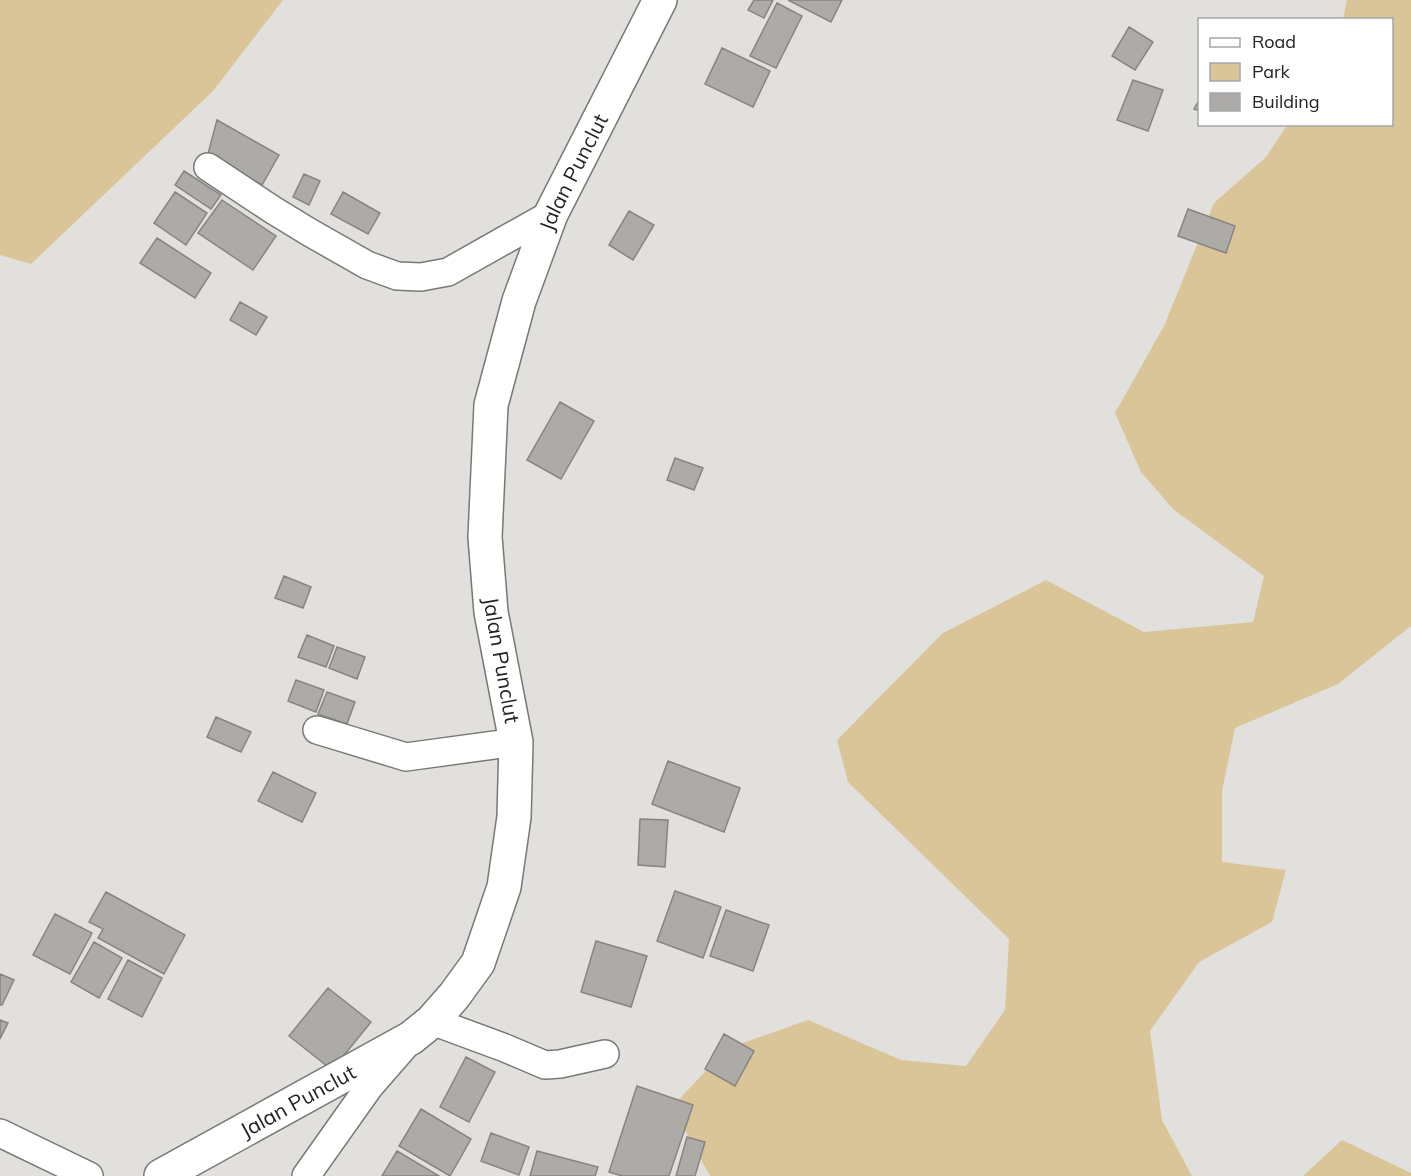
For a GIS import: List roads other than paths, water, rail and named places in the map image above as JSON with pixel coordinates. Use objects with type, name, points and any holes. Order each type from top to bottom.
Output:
[{"type":"main road","name":"Jalan Punclut","points":[[161,1176],[421,1029],[454,996],[478,963],[504,887],[514,817],[516,742],[491,612],[485,537],[491,405],[519,301],[551,214],[660,0]]},
{"type":"street","points":[[208,167],[309,232],[367,265],[397,276],[421,277],[448,272],[551,214]]},
{"type":"street","points":[[317,730],[406,758],[516,742]]},
{"type":"street","points":[[306,1176],[369,1087],[421,1029],[545,1065],[561,1064],[605,1054]]},
{"type":"street","points":[[0,1133],[89,1176]]}]
